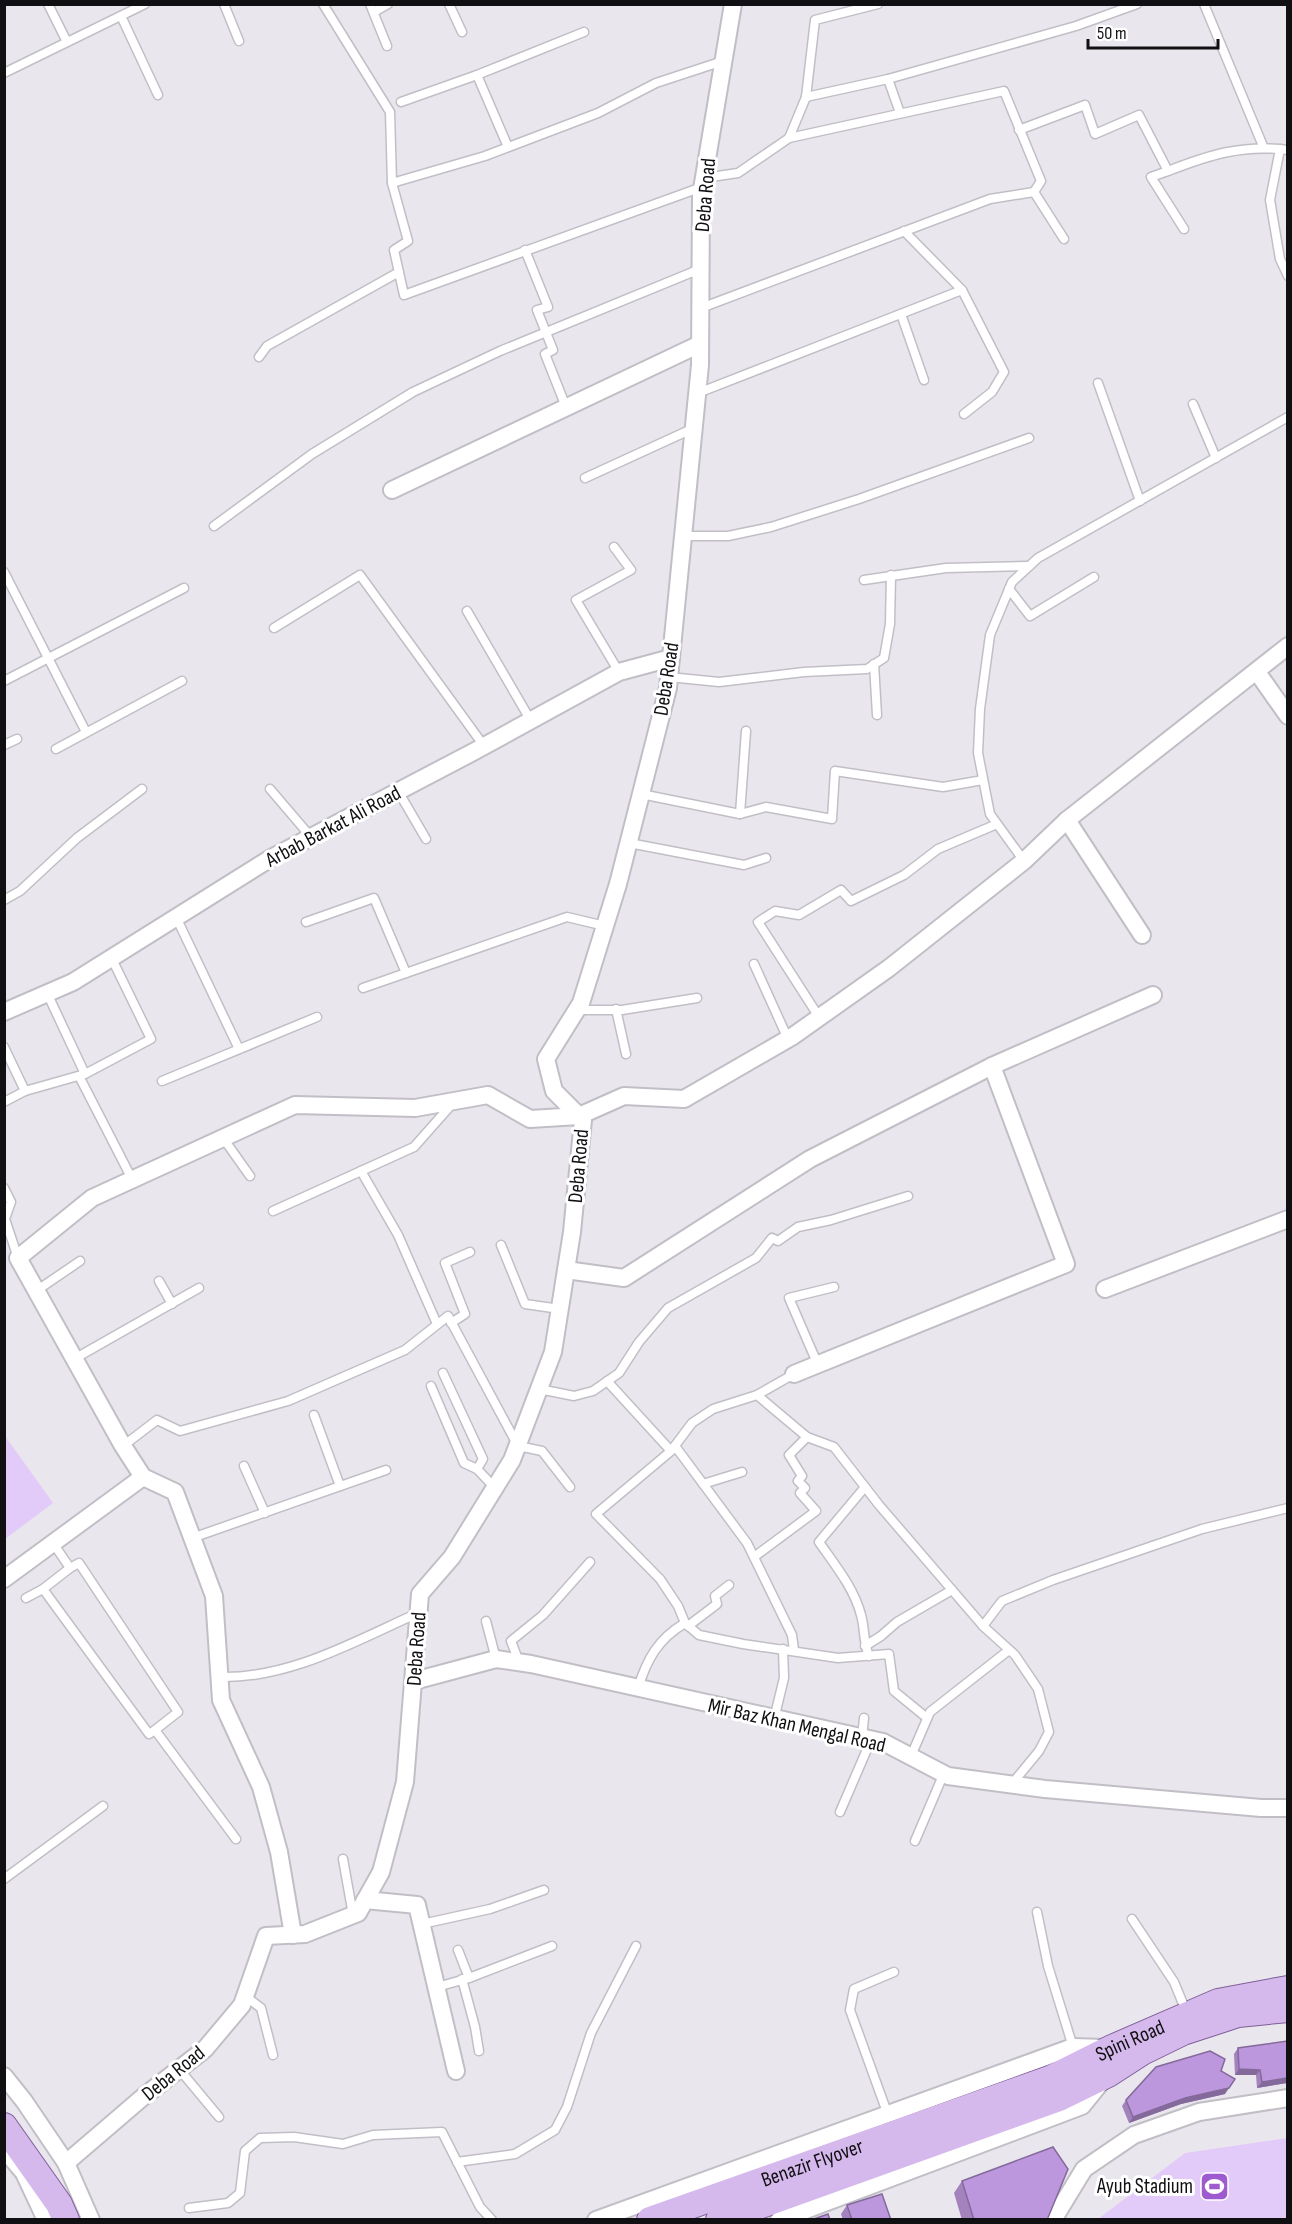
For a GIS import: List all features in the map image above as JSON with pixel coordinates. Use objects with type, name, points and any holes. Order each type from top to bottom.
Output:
[{"type":"main road","name":"Spini Road","points":[[980,2116],[1112,2048],[1188,2014],[1218,2002],[1287,1989]]},
{"type":"main road","name":"Spini Road","points":[[980,2116],[1059,2098],[1108,2074],[1142,2052],[1183,2032],[1238,2014],[1287,2009]]},
{"type":"main road","name":"Benazir Flyover","points":[[650,2220],[980,2116]]},
{"type":"main road","name":"Benazir Flyover","points":[[719,2220],[980,2116]]},
{"type":"main road","points":[[4,2126],[59,2204],[66,2220]]},
{"type":"street","name":"Deba Road","points":[[66,2163],[143,2097],[205,2049],[242,2005],[266,1936],[304,1934],[358,1913],[381,1872],[405,1782],[420,1594],[452,1557],[512,1460],[553,1352],[572,1232],[583,1120],[554,1091],[546,1059],[581,1003],[629,843],[669,677],[698,393],[703,183],[733,4]]},
{"type":"street","points":[[392,490],[700,344]]},
{"type":"street","points":[[293,1935],[279,1852],[261,1787],[221,1700],[214,1596],[175,1492],[143,1477],[123,1446],[18,1258],[92,1198],[295,1105],[415,1108],[488,1095],[530,1119],[579,1116],[624,1096],[684,1099],[788,1039],[889,968],[1024,861],[1067,820],[1287,646]]},
{"type":"street","name":"Arbab Barkat Ali Road","points":[[4,1012],[73,981],[270,858],[531,721],[619,672],[671,658]]},
{"type":"street","points":[[1257,672],[1287,716]]},
{"type":"street","points":[[1067,820],[1142,935]]},
{"type":"street","points":[[566,1270],[624,1278],[810,1159],[992,1066],[1153,996]]},
{"type":"street","points":[[794,1374],[1066,1264],[992,1066]]},
{"type":"street","points":[[1105,1289],[1287,1219]]},
{"type":"street","points":[[4,1579],[143,1477]]},
{"type":"street","name":"Mir Baz Khan Mengal Road","points":[[414,1681],[496,1659],[519,1662],[883,1742],[944,1773],[1011,1785],[1261,1809],[1287,1808]]},
{"type":"street","points":[[365,1900],[417,1905],[456,2072]]},
{"type":"street","points":[[596,2220],[1073,2047],[1112,2048]]},
{"type":"street","points":[[779,2220],[1082,2106],[1108,2074]]},
{"type":"street","points":[[4,2076],[66,2163],[91,2220]]},
{"type":"street","points":[[1053,2220],[1084,2169],[1134,2135],[1199,2112],[1287,2098]]},
{"type":"street","points":[[4,2149],[24,2173],[46,2220]]},
{"type":"lane","points":[[48,4],[67,42]]},
{"type":"lane","points":[[4,73],[145,4]]},
{"type":"lane","points":[[224,4],[239,41]]},
{"type":"lane","points":[[323,4],[390,112],[392,183],[408,242],[394,250],[404,295],[703,183],[738,173],[789,138],[1004,91],[1041,182],[1034,192],[990,199],[701,308]]},
{"type":"lane","points":[[387,46],[372,8],[388,4]]},
{"type":"lane","points":[[449,4],[462,32]]},
{"type":"lane","points":[[789,138],[806,97],[814,20],[878,4]]},
{"type":"lane","points":[[806,97],[888,79],[1076,26],[1137,4]]},
{"type":"lane","points":[[1204,4],[1263,146]]},
{"type":"lane","points":[[121,16],[158,95]]},
{"type":"lane","points":[[401,102],[477,75],[584,32]]},
{"type":"lane","points":[[392,183],[485,156],[598,113],[656,83],[723,62]]},
{"type":"lane","points":[[477,75],[508,147]]},
{"type":"lane","points":[[888,79],[900,113]]},
{"type":"lane","points":[[1019,130],[1085,105],[1095,134],[1139,115],[1168,171]]},
{"type":"lane","points":[[1184,229],[1151,177],[1208,155],[1263,146],[1284,149],[1270,200],[1280,259],[1287,276]]},
{"type":"lane","points":[[1034,192],[1064,239]]},
{"type":"lane","points":[[904,231],[962,290],[1004,372],[992,392],[964,414]]},
{"type":"lane","points":[[525,250],[548,307],[537,310],[553,350],[545,354],[566,407]]},
{"type":"lane","points":[[214,526],[312,454],[413,392],[500,351],[701,269]]},
{"type":"lane","points":[[259,357],[267,346],[399,272]]},
{"type":"lane","points":[[698,393],[962,290]]},
{"type":"lane","points":[[901,314],[924,380]]},
{"type":"lane","points":[[1098,383],[1140,501]]},
{"type":"lane","points":[[1193,404],[1216,458]]},
{"type":"lane","points":[[1024,861],[990,814],[978,753],[981,698],[990,635],[1012,582],[1038,558],[1287,417]]},
{"type":"lane","points":[[585,478],[694,428]]},
{"type":"lane","points":[[683,536],[728,536],[771,527],[859,499],[1029,438]]},
{"type":"lane","points":[[614,547],[631,570],[576,600],[619,672]]},
{"type":"lane","points":[[864,580],[946,568],[1029,566]]},
{"type":"lane","points":[[4,572],[86,732]]},
{"type":"lane","points":[[274,628],[360,575],[484,746]]},
{"type":"lane","points":[[669,677],[719,682],[804,672],[867,669],[884,658],[890,624],[891,575]]},
{"type":"lane","points":[[1009,589],[1030,616],[1094,577]]},
{"type":"lane","points":[[4,681],[184,588]]},
{"type":"lane","points":[[466,611],[531,721]]},
{"type":"lane","points":[[874,664],[877,715]]},
{"type":"lane","points":[[56,749],[182,681]]},
{"type":"lane","points":[[740,814],[746,731]]},
{"type":"lane","points":[[4,745],[17,739]]},
{"type":"lane","points":[[641,794],[740,814],[766,807],[832,819],[835,771],[943,787],[983,780]]},
{"type":"lane","points":[[4,900],[20,891],[77,838],[142,789]]},
{"type":"lane","points":[[270,789],[311,837]]},
{"type":"lane","points":[[398,791],[426,839]]},
{"type":"lane","points":[[819,1017],[758,922],[775,910],[799,915],[841,890],[851,902],[904,874],[938,849],[998,824]]},
{"type":"lane","points":[[629,843],[744,864],[766,858]]},
{"type":"lane","points":[[306,922],[374,898],[406,973]]},
{"type":"lane","points":[[176,917],[239,1049]]},
{"type":"lane","points":[[363,988],[567,917],[605,926]]},
{"type":"lane","points":[[4,1102],[26,1091],[82,1075],[151,1039],[111,957]]},
{"type":"lane","points":[[754,964],[788,1039]]},
{"type":"lane","points":[[47,993],[82,1075],[132,1179]]},
{"type":"lane","points":[[576,1010],[616,1010],[697,998]]},
{"type":"lane","points":[[616,1010],[626,1054]]},
{"type":"lane","points":[[162,1081],[317,1017]]},
{"type":"lane","points":[[4,1047],[26,1091]]},
{"type":"lane","points":[[273,1211],[414,1147],[454,1101]]},
{"type":"lane","points":[[223,1138],[250,1176]]},
{"type":"lane","points":[[361,1172],[398,1236],[437,1324]]},
{"type":"lane","points":[[4,1188],[11,1202],[5,1219],[18,1258]]},
{"type":"lane","points":[[539,1389],[574,1396],[593,1391],[619,1373],[639,1342],[668,1308],[756,1258],[772,1238],[778,1241],[798,1227],[831,1220],[908,1196]]},
{"type":"lane","points":[[501,1245],[525,1304],[560,1309]]},
{"type":"lane","points":[[452,1323],[465,1314],[445,1263],[470,1252]]},
{"type":"lane","points":[[36,1290],[80,1261]]},
{"type":"lane","points":[[159,1281],[172,1304]]},
{"type":"lane","points":[[818,1365],[789,1298],[834,1287]]},
{"type":"lane","points":[[74,1359],[199,1288]]},
{"type":"lane","points":[[123,1446],[157,1420],[180,1431],[288,1401],[405,1350],[448,1316],[518,1446],[542,1451],[570,1488]]},
{"type":"lane","points":[[443,1373],[483,1459],[477,1469]]},
{"type":"lane","points":[[794,1374],[758,1395],[713,1409],[692,1423],[673,1448],[596,1514],[660,1580],[678,1606],[686,1625],[699,1635],[838,1658],[889,1654],[894,1691],[927,1718]]},
{"type":"lane","points":[[607,1381],[673,1448],[747,1544],[792,1635],[794,1650]]},
{"type":"lane","points":[[431,1386],[464,1463],[477,1469],[495,1488]]},
{"type":"lane","points":[[758,1395],[807,1437],[834,1447],[864,1487],[983,1626],[1009,1650],[1038,1689],[1049,1732],[1039,1751],[1011,1785]]},
{"type":"lane","points":[[314,1415],[340,1486]]},
{"type":"lane","points":[[754,1557],[816,1510],[801,1493],[805,1488],[798,1481],[802,1476],[789,1455],[807,1437]]},
{"type":"lane","points":[[244,1466],[265,1513]]},
{"type":"lane","points":[[192,1538],[386,1470]]},
{"type":"lane","points":[[703,1484],[742,1472]]},
{"type":"lane","points":[[864,1487],[819,1542],[852,1592],[862,1615],[865,1646],[869,1656]]},
{"type":"lane","points":[[983,1626],[1002,1601],[1053,1580],[1202,1529],[1287,1508]]},
{"type":"lane","points":[[53,1542],[70,1568]]},
{"type":"lane","points":[[519,1662],[511,1641],[543,1615],[590,1562]]},
{"type":"lane","points":[[26,1598],[79,1563],[178,1712],[149,1734],[42,1589]]},
{"type":"lane","points":[[638,1688],[646,1662],[669,1632],[686,1625],[717,1604],[715,1596],[729,1585]]},
{"type":"lane","points":[[865,1646],[897,1622],[952,1590]]},
{"type":"lane","points":[[219,1677],[244,1678],[307,1662],[418,1613]]},
{"type":"lane","points":[[486,1621],[496,1659]]},
{"type":"lane","points":[[774,1719],[784,1678],[783,1649]]},
{"type":"lane","points":[[911,1756],[930,1712],[1009,1650]]},
{"type":"lane","points":[[840,1812],[867,1738],[864,1718]]},
{"type":"lane","points":[[155,1730],[236,1839]]},
{"type":"lane","points":[[915,1841],[944,1773]]},
{"type":"lane","points":[[4,1879],[103,1806]]},
{"type":"lane","points":[[343,1859],[352,1915]]},
{"type":"lane","points":[[422,1924],[490,1909],[544,1890]]},
{"type":"lane","points":[[1038,1912],[1048,1966],[1073,2047]]},
{"type":"lane","points":[[1132,1919],[1174,1982],[1188,2014]]},
{"type":"lane","points":[[436,1987],[552,1946]]},
{"type":"lane","points":[[457,2162],[515,2154],[555,2130],[567,2107],[591,2033],[636,1946]]},
{"type":"lane","points":[[458,1950],[466,1978],[479,2051]]},
{"type":"lane","points":[[888,2115],[850,2010],[854,1989],[894,1972]]},
{"type":"lane","points":[[245,1996],[261,2008],[273,2055]]},
{"type":"lane","points":[[179,2068],[219,2117]]},
{"type":"lane","points":[[189,2208],[228,2203],[240,2193],[245,2151],[260,2138],[294,2137],[343,2144],[373,2135],[442,2132],[480,2207],[492,2220]]},
{"type":"shaded area","points":[[5,1436],[53,1503],[4,1539]]},
{"type":"shaded area","name":"Ayub Stadium","points":[[1287,2138],[1287,2219],[1098,2219],[1185,2153]]},
{"type":"building","points":[[1287,2041],[1287,2078],[1262,2082],[1260,2070],[1239,2069],[1238,2048]]},
{"type":"building","points":[[1210,2051],[1225,2059],[1221,2071],[1235,2079],[1229,2088],[1185,2098],[1133,2117],[1126,2100],[1156,2067]]},
{"type":"building","points":[[1053,2147],[1068,2169],[1047,2220],[974,2220],[962,2181]]},
{"type":"building","points":[[882,2194],[891,2220],[852,2220],[847,2205]]},
{"type":"building","points":[[828,2214],[830,2220],[811,2220]]},
{"type":"place","name":"Ayub Stadium","points":[[1214,2186]]}]
